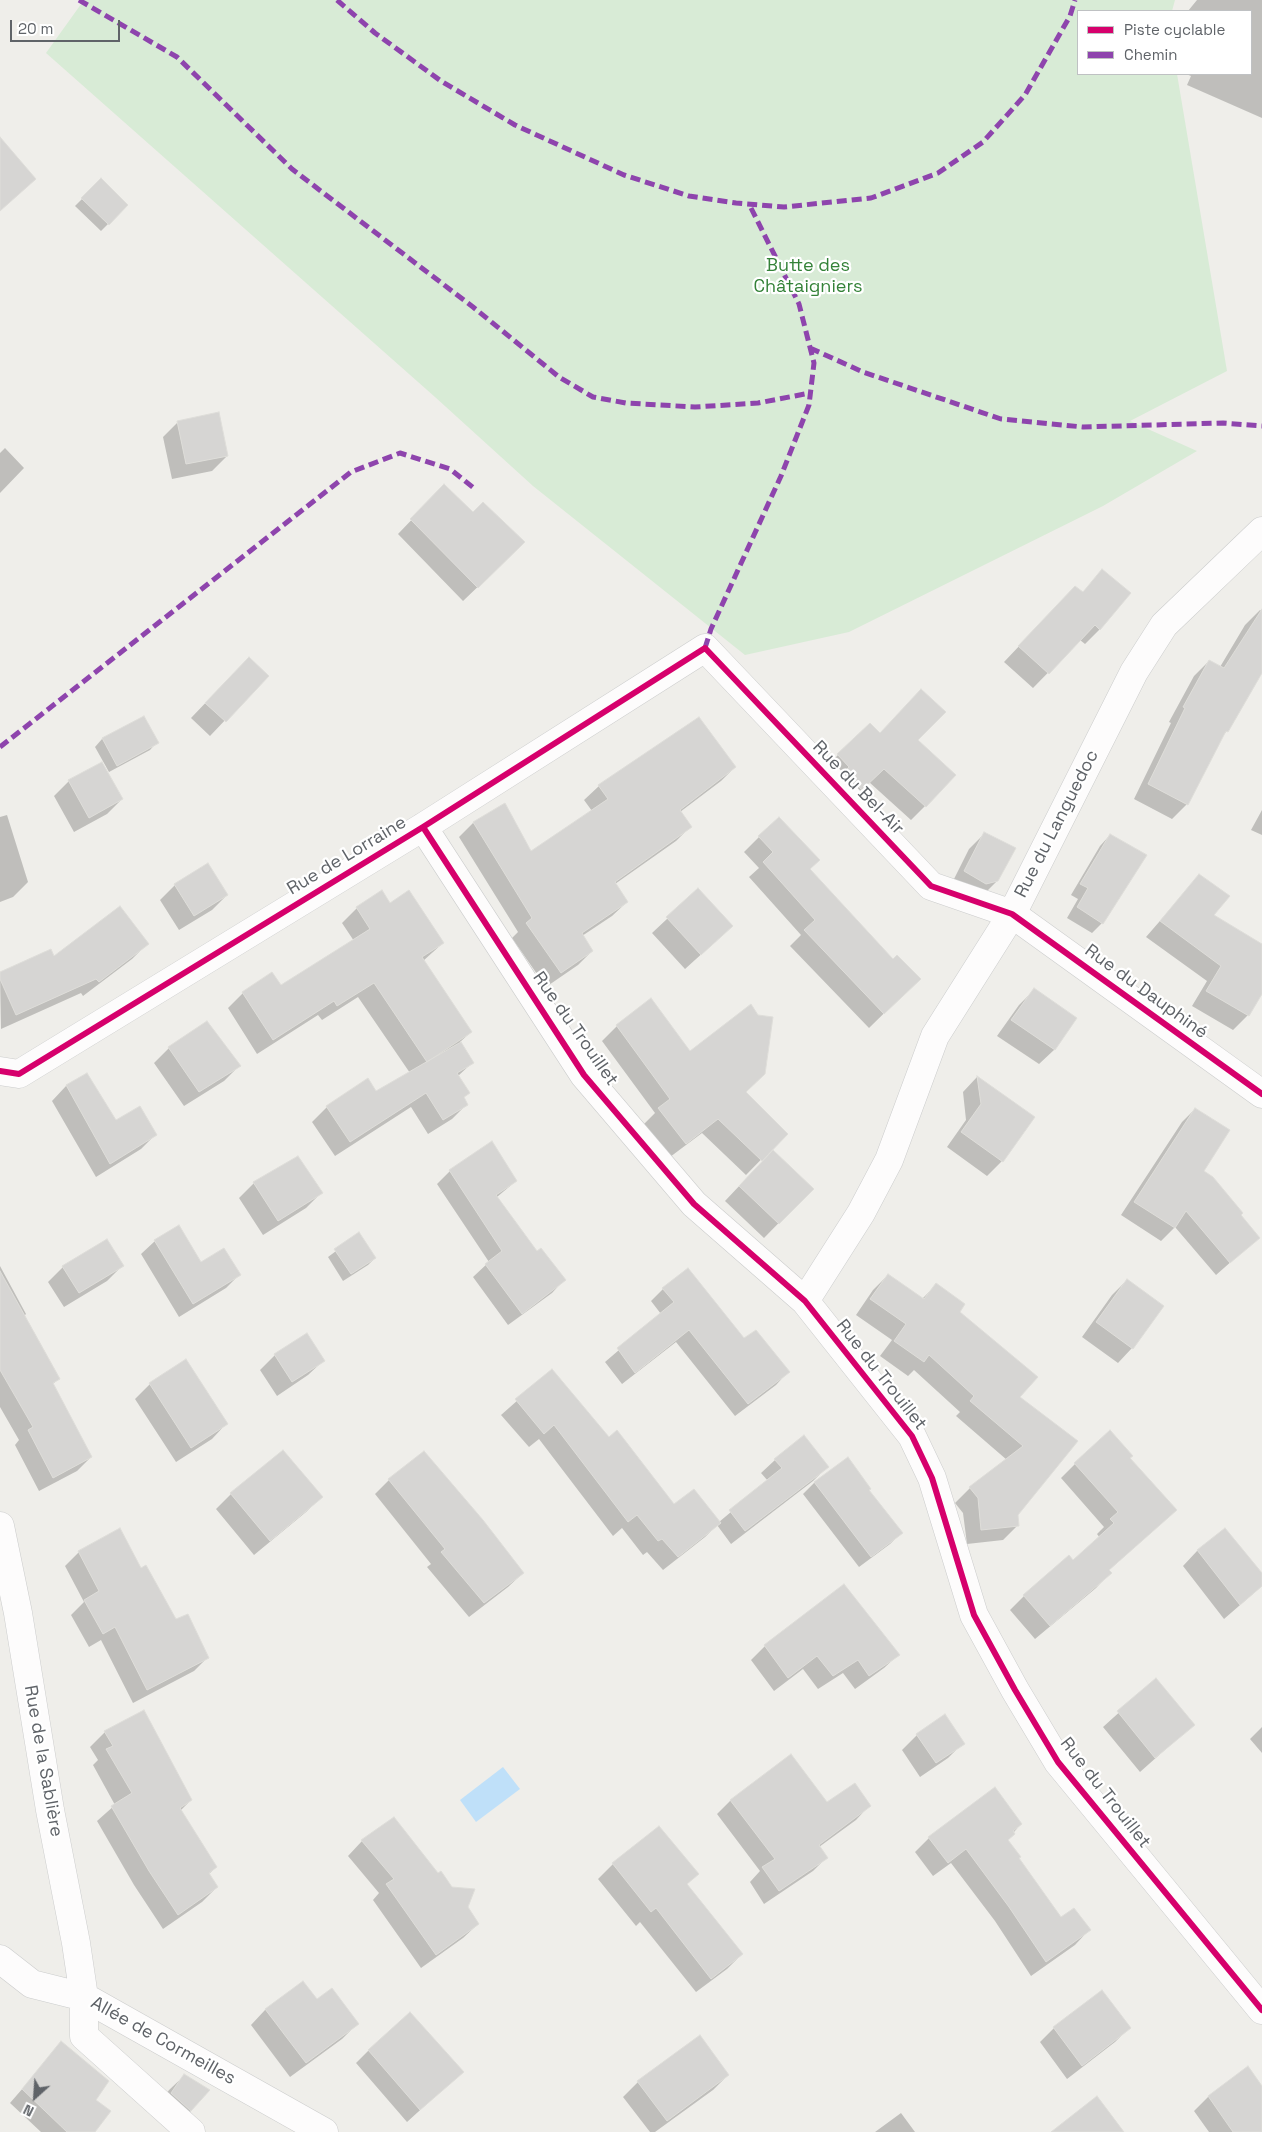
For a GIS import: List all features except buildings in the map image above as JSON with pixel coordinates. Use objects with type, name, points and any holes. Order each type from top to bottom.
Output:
[{"type":"street","name":"Rue du Languedoc","points":[[805,1301],[861,1213],[889,1160],[935,1036],[1012,914],[1134,672],[1164,625],[1262,531]]},
{"type":"street","name":"Rue du Bel-Air","points":[[705,648],[931,886],[1012,914]]},
{"type":"street","name":"Rue de Lorraine","points":[[0,1071],[19,1074],[423,827],[705,648]]},
{"type":"street","name":"Rue du Trouillet","points":[[423,827],[584,1075],[694,1204],[805,1301],[912,1436],[932,1478],[974,1615],[1014,1690],[1058,1762],[1262,2010]]},
{"type":"street","name":"Rue du Dauphiné","points":[[1012,914],[1262,1094]]},
{"type":"street","name":"Rue de la Sablière","points":[[0,1526],[18,1613],[50,1810],[76,1943],[84,1997],[84,2036],[191,2132]]},
{"type":"street","name":"Allée de Cormeilles","points":[[0,1959],[32,1984],[84,1997],[324,2132]]},
{"type":"green space","name":"Butte des Châtaigniers","points":[[84,0],[1175,0],[1172,10],[1077,10],[1077,75],[1177,75],[1227,371],[1130,421],[1197,451],[1103,506],[849,632],[745,655],[533,486],[46,53]]},
{"type":"water","points":[[503,1767],[520,1789],[476,1822],[460,1800]]},
{"type":"marked path","points":[[79,0],[177,57],[292,169],[473,307],[559,377],[593,397],[626,403],[695,407],[758,403],[810,393]]},
{"type":"marked path","points":[[337,0],[375,33],[441,81],[515,125],[624,175],[689,196],[736,203],[784,207],[871,198],[938,173],[983,142],[1025,95],[1070,16],[1075,0]]},
{"type":"marked path","points":[[705,648],[711,629],[781,476],[809,405],[814,363],[799,304],[749,204]]},
{"type":"marked path","points":[[810,348],[863,372],[1001,419],[1083,427],[1223,423],[1262,426]]},
{"type":"marked path","points":[[0,747],[351,472],[400,453],[450,469],[475,489]]},
{"type":"cycle path","points":[[0,1071],[19,1074],[423,827],[705,648],[931,886],[1012,914],[1262,1094]]},
{"type":"cycle path","points":[[423,827],[584,1075],[694,1204],[805,1301],[912,1436],[932,1478],[974,1615],[1015,1690],[1058,1762],[1262,2010]]}]
